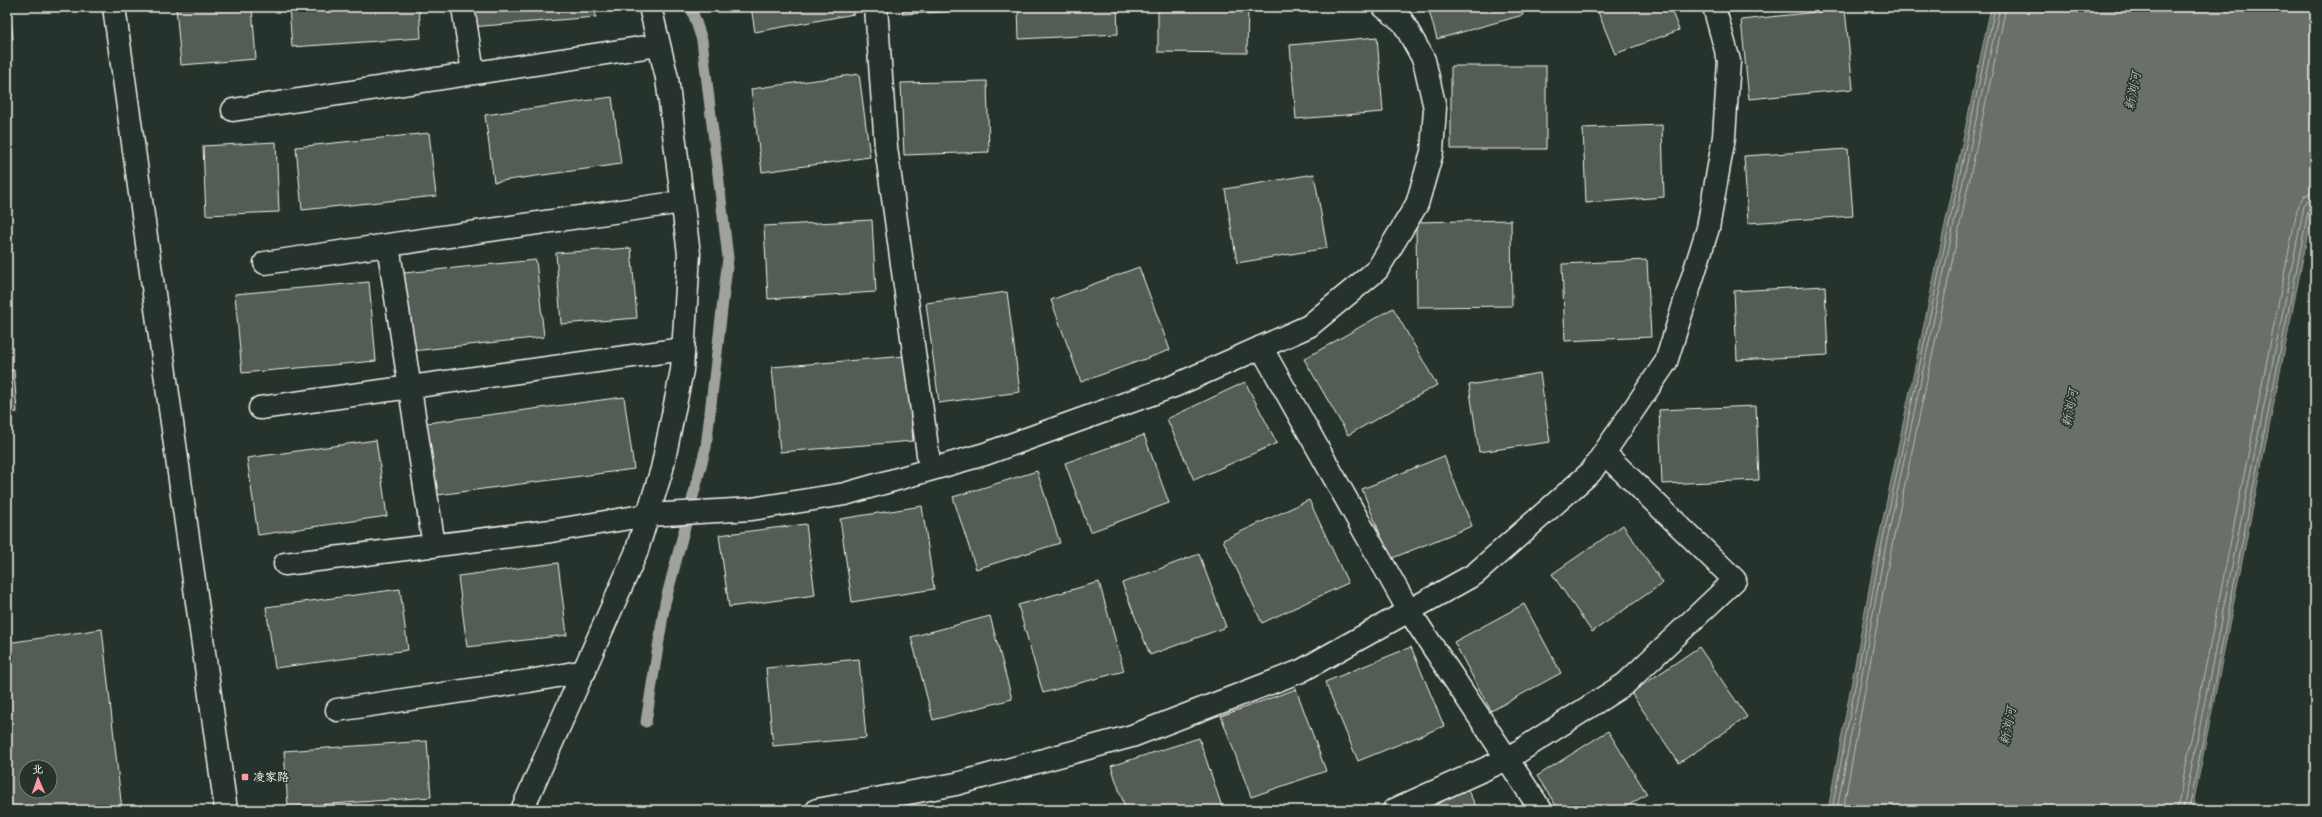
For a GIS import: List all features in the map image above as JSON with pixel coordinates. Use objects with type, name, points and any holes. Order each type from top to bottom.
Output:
[{"type":"street","points":[[114,7],[226,810]]},
{"type":"street","points":[[463,7],[473,73]]},
{"type":"street","points":[[522,810],[585,671],[636,553],[656,514],[662,470],[682,370],[689,254],[667,78],[650,7]]},
{"type":"street","points":[[876,7],[886,147],[930,469]]},
{"type":"street","points":[[285,564],[551,531],[656,514],[752,509],[844,494],[985,454],[1174,386],[1308,326],[1377,270],[1418,204],[1432,152],[1436,108],[1424,60],[1403,22],[1384,7]]},
{"type":"street","points":[[817,810],[956,784],[1132,736],[1301,671],[1475,574],[1591,472],[1666,362],[1708,228],[1724,137],[1729,61],[1714,7]]},
{"type":"street","points":[[233,110],[659,45]]},
{"type":"street","points":[[265,263],[682,202]]},
{"type":"street","points":[[388,245],[434,546]]},
{"type":"street","points":[[1261,347],[1409,611],[1541,810]]},
{"type":"street","points":[[260,408],[683,349]]},
{"type":"street","points":[[1394,810],[1507,759],[1625,684],[1735,580],[1604,453]]},
{"type":"street","points":[[337,710],[585,671]]},
{"type":"water","name":"新浏河","points":[[1991,7],[2315,7],[2315,198],[2192,810],[1828,810],[1875,557]]},
{"type":"building","points":[[7,7],[10,7],[13,39],[7,39]]},
{"type":"building","points":[[176,7],[252,7],[256,59],[181,65]]},
{"type":"building","points":[[289,7],[419,7],[421,38],[292,47]]},
{"type":"building","points":[[469,7],[595,7],[596,17],[470,27]]},
{"type":"building","points":[[751,7],[853,7],[854,14],[755,32]]},
{"type":"building","points":[[902,7],[984,7],[984,10],[903,14]]},
{"type":"building","points":[[1018,7],[1117,7],[1118,34],[1019,39]]},
{"type":"building","points":[[1158,7],[1248,7],[1247,53],[1158,52]]},
{"type":"building","points":[[1428,7],[1521,7],[1523,15],[1437,39]]},
{"type":"building","points":[[1596,7],[1670,7],[1679,30],[1615,54]]},
{"type":"building","points":[[1845,9],[1853,89],[1749,99],[1741,20]]},
{"type":"building","points":[[1377,37],[1383,112],[1296,119],[1290,45]]},
{"type":"building","points":[[1451,66],[1546,66],[1546,149],[1451,149]]},
{"type":"building","points":[[859,74],[870,157],[762,172],[751,89]]},
{"type":"building","points":[[987,81],[989,152],[904,155],[901,83]]},
{"type":"building","points":[[612,97],[621,164],[494,182],[485,115]]},
{"type":"building","points":[[1662,125],[1664,197],[1586,203],[1583,128]]},
{"type":"building","points":[[429,133],[436,196],[302,210],[296,147]]},
{"type":"building","points":[[276,142],[279,212],[206,215],[203,146]]},
{"type":"building","points":[[1848,149],[1853,216],[1748,223],[1744,156]]},
{"type":"building","points":[[1314,174],[1327,248],[1237,263],[1225,189]]},
{"type":"building","points":[[872,220],[876,292],[768,299],[764,226]]},
{"type":"building","points":[[1511,220],[1512,306],[1417,307],[1416,222]]},
{"type":"building","points":[[631,248],[637,318],[561,324],[556,253]]},
{"type":"building","points":[[536,260],[544,337],[412,351],[404,273]]},
{"type":"building","points":[[1647,260],[1651,337],[1565,341],[1562,264]]},
{"type":"building","points":[[1139,267],[1170,350],[1081,382],[1051,300]]},
{"type":"building","points":[[369,282],[376,361],[242,373],[235,294]]},
{"type":"building","points":[[1825,286],[1828,355],[1737,360],[1734,291]]},
{"type":"building","points":[[1007,292],[1020,392],[939,403],[926,303]]},
{"type":"building","points":[[1393,308],[1437,385],[1348,435],[1304,359]]},
{"type":"building","points":[[906,356],[913,441],[780,452],[772,367]]},
{"type":"building","points":[[14,370],[17,412],[7,413],[7,371]]},
{"type":"building","points":[[1540,373],[1550,442],[1479,452],[1469,385]]},
{"type":"building","points":[[1245,382],[1277,443],[1194,480],[1167,419]]},
{"type":"building","points":[[624,397],[634,469],[430,496],[420,424]]},
{"type":"building","points":[[1756,406],[1759,480],[1662,484],[1659,410]]},
{"type":"building","points":[[1144,435],[1169,503],[1090,532],[1065,463]]},
{"type":"building","points":[[376,440],[387,516],[258,535],[247,458]]},
{"type":"building","points":[[1444,456],[1472,526],[1390,559],[1362,489]]},
{"type":"building","points":[[1037,471],[1060,543],[976,569],[953,497]]},
{"type":"building","points":[[1309,500],[1348,583],[1262,623],[1223,540]]},
{"type":"building","points":[[922,506],[934,589],[852,602],[840,519]]},
{"type":"building","points":[[806,524],[815,595],[729,607],[719,535]]},
{"type":"building","points":[[1623,525],[1663,583],[1592,632],[1552,574]]},
{"type":"building","points":[[1199,554],[1226,627],[1150,655],[1122,583]]},
{"type":"building","points":[[558,563],[567,635],[467,647],[458,576]]},
{"type":"building","points":[[1099,582],[1124,671],[1043,693],[1018,605]]},
{"type":"building","points":[[400,589],[408,650],[275,668],[266,607]]},
{"type":"building","points":[[1524,604],[1561,673],[1491,711],[1454,642]]},
{"type":"building","points":[[990,616],[1012,699],[933,720],[911,637]]},
{"type":"building","points":[[102,629],[122,810],[7,810],[7,643]]},
{"type":"building","points":[[1411,647],[1444,726],[1358,761],[1325,682]]},
{"type":"building","points":[[1699,647],[1747,717],[1679,763],[1631,693]]},
{"type":"building","points":[[859,659],[866,738],[773,746],[766,668]]},
{"type":"building","points":[[1296,689],[1326,771],[1251,797],[1221,716]]},
{"type":"building","points":[[1608,731],[1647,794],[1621,810],[1559,810],[1537,776]]},
{"type":"building","points":[[1199,738],[1223,810],[1126,810],[1111,766]]},
{"type":"building","points":[[427,741],[431,797],[288,807],[284,751]]},
{"type":"building","points":[[1466,787],[1478,810],[1423,810],[1456,792]]},
{"type":"waterway","points":[[646,722],[665,603],[706,447],[728,258],[702,40],[691,7]]},
{"type":"place","name":"凌家路","points":[[245,777]]}]
